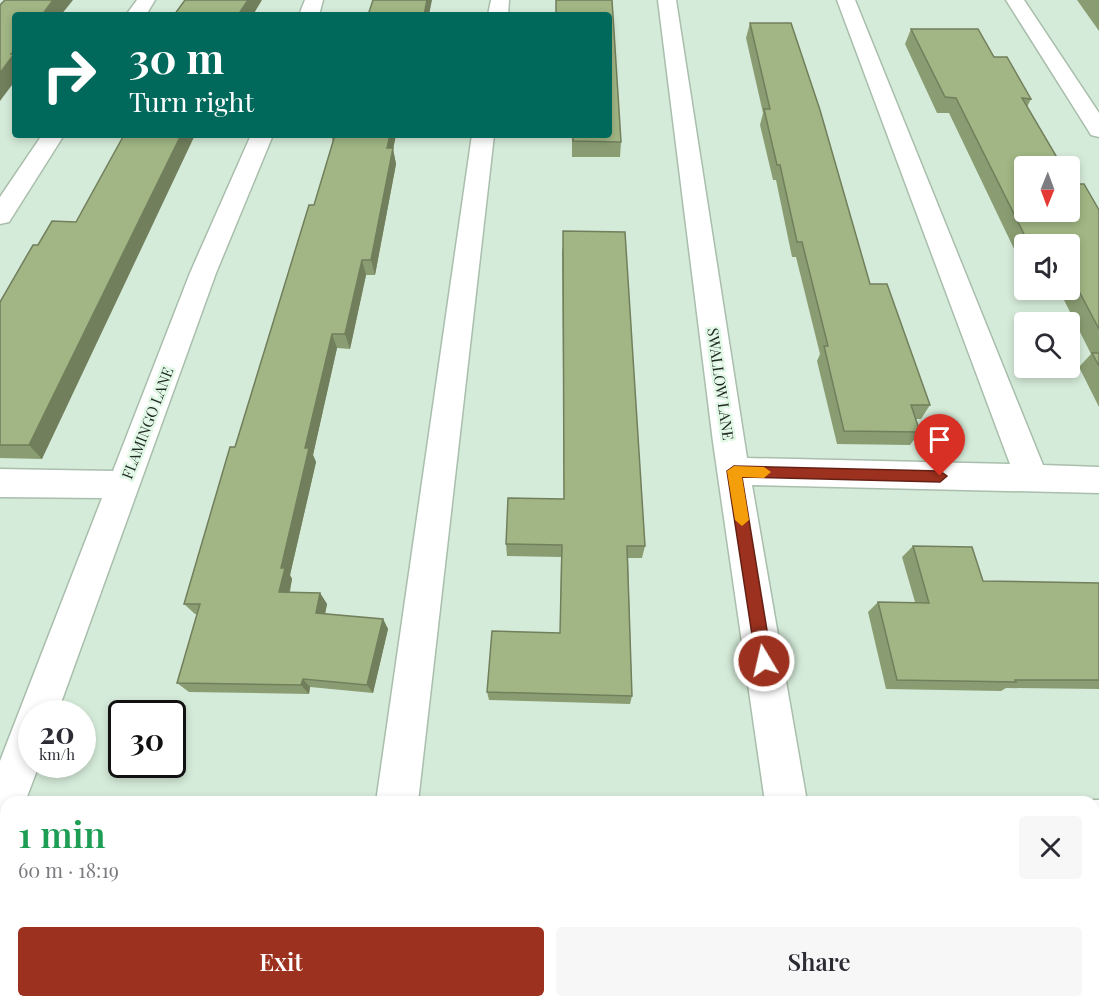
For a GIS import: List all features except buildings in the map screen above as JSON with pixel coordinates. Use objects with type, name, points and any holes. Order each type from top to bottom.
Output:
[{"type":"street","name":"SWALLOW LANE","points":[[667,0],[734,471],[785,796]]},
{"type":"street","points":[[846,0],[1032,479]]},
{"type":"street","points":[[1015,0],[1099,130]]},
{"type":"street","points":[[0,216],[51,138]]},
{"type":"street","name":"FLAMINGO LANE","points":[[43,700],[203,273],[261,138]]},
{"type":"street","points":[[398,796],[483,138]]},
{"type":"street","points":[[734,471],[1099,480]]},
{"type":"street","points":[[0,483],[124,485]]},
{"type":"street","points":[[7,796],[18,766]]},
{"type":"slow traffic","points":[[742,520],[734,471],[764,472]]},
{"type":"route","points":[[764,661],[734,471],[940,476]]}]
